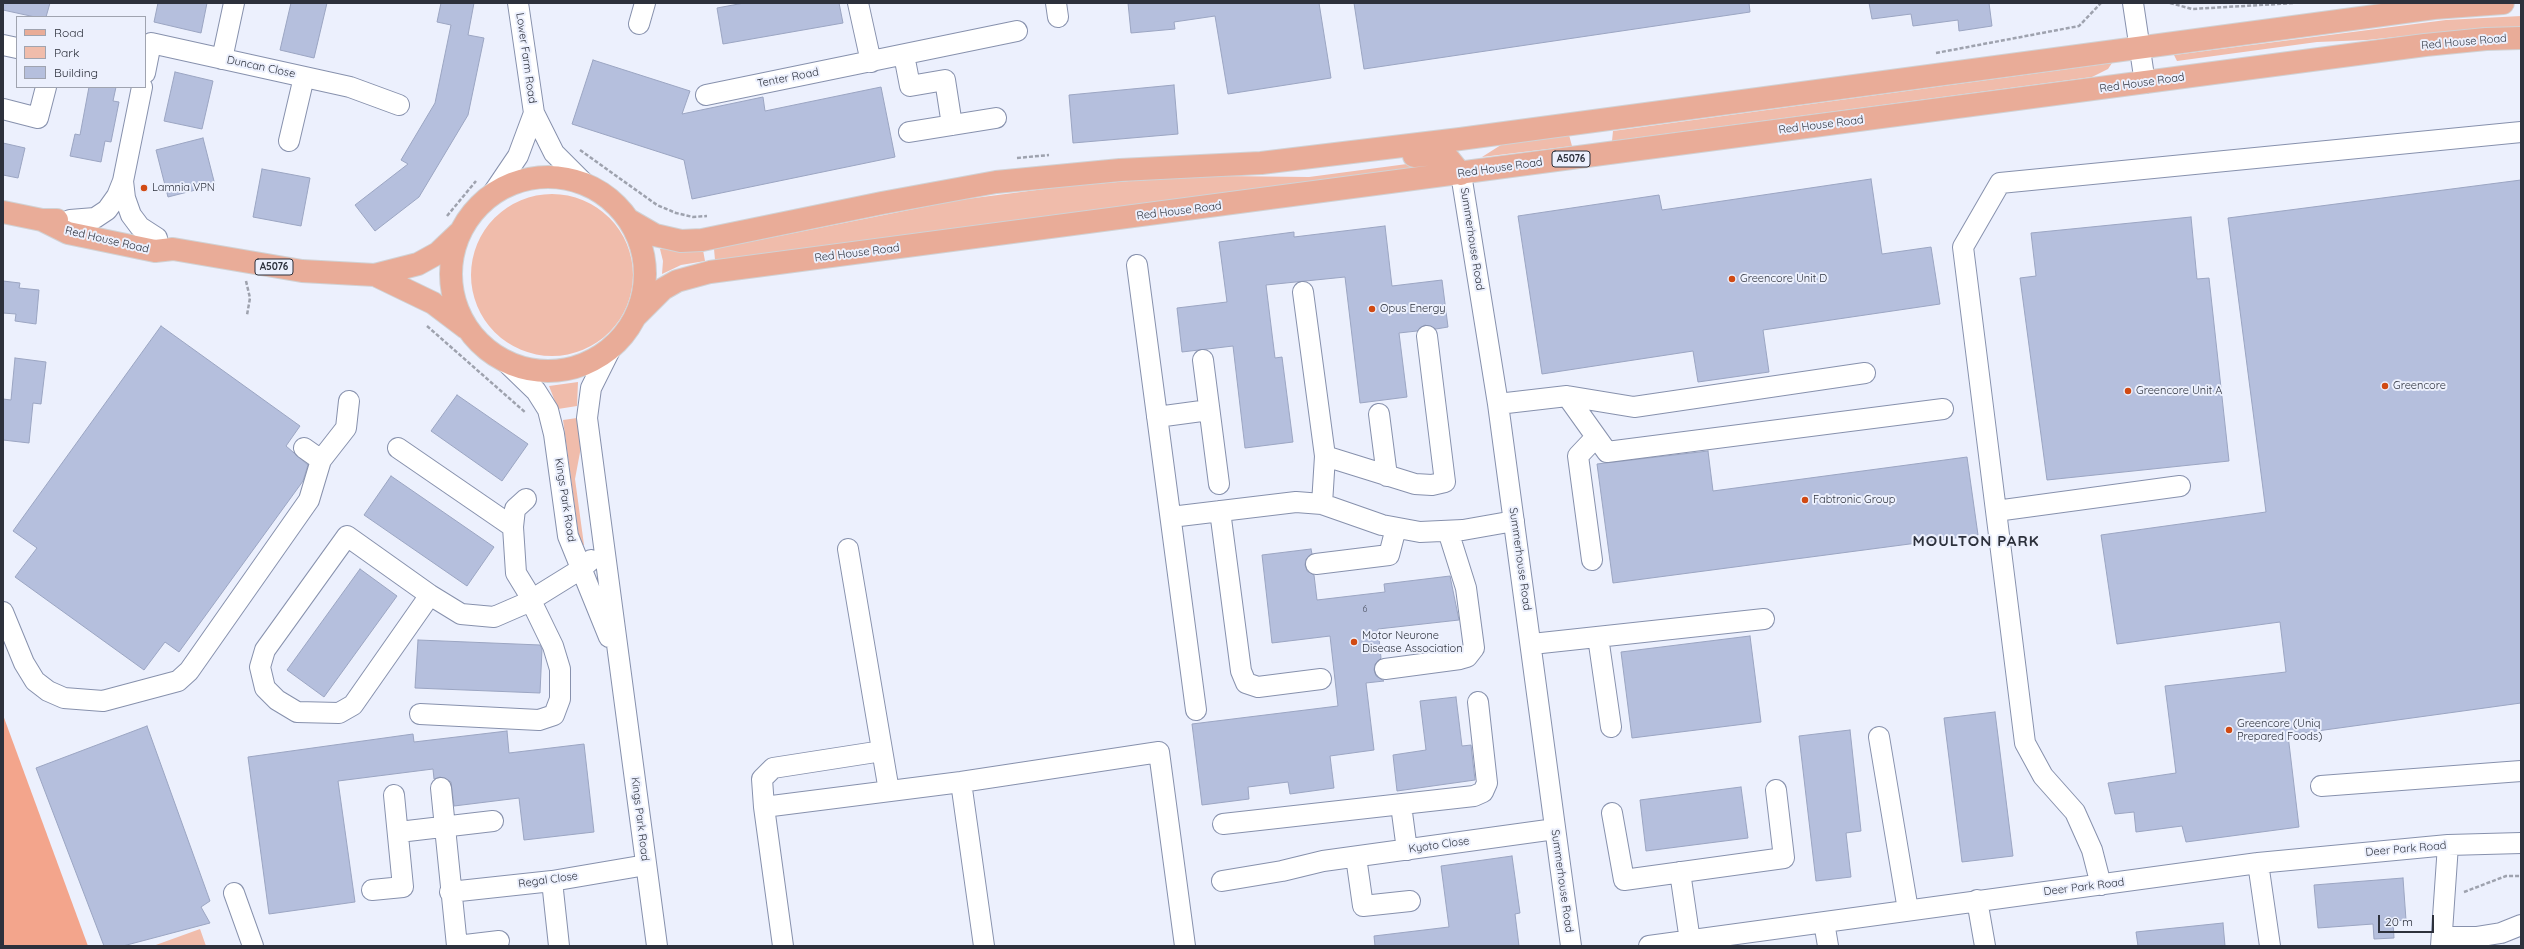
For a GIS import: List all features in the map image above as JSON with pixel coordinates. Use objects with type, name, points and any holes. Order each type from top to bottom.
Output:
[{"type":"main road","points":[[629,220],[655,235],[681,241],[702,240],[896,200],[996,182],[1120,170],[1261,163],[1468,138],[2434,8],[2502,3]]},
{"type":"main road","name":"Red House Road","points":[[636,316],[663,289],[677,281],[710,272],[1461,174],[2425,45],[2486,39],[2521,38]]},
{"type":"main road","points":[[1261,163],[1309,168],[1434,154],[1449,159],[1461,174]]},
{"type":"main road","points":[[548,177],[567,179],[585,184],[617,205],[629,220],[638,238],[644,257],[645,277],[642,297],[636,316],[625,333],[611,348],[596,358],[561,370],[530,369],[506,362],[483,346],[468,330],[460,316],[451,283],[453,255],[452,226],[480,204],[485,187],[548,177]]},
{"type":"main road","name":"Red House Road","points":[[3,212],[42,220],[70,220],[165,244],[302,271],[375,275],[418,264],[438,253],[452,226]]},
{"type":"main road","name":"Red House Road","points":[[42,220],[68,233],[155,251],[165,244]]},
{"type":"main road","name":"Red House Road","points":[[375,275],[433,303],[468,330]]},
{"type":"street","points":[[222,59],[234,3]]},
{"type":"street","name":"Lower Farm Road","points":[[518,3],[534,113]]},
{"type":"street","points":[[638,24],[645,3]]},
{"type":"street","points":[[858,3],[871,62]]},
{"type":"street","points":[[2133,3],[2145,82]]},
{"type":"street","name":"Tenter Road","points":[[706,95],[1017,32]]},
{"type":"street","name":"Duncan Close","points":[[146,63],[148,42],[350,87],[399,105]]},
{"type":"street","points":[[3,44],[16,48]]},
{"type":"street","points":[[904,55],[910,86],[945,80],[952,125]]},
{"type":"street","points":[[289,141],[304,77]]},
{"type":"street","points":[[3,109],[38,118],[46,88]]},
{"type":"street","points":[[70,220],[95,218],[102,214],[117,196],[123,181],[142,88]]},
{"type":"street","points":[[534,113],[554,153],[585,184]]},
{"type":"street","points":[[485,187],[518,156],[534,113]]},
{"type":"street","points":[[909,132],[996,118]]},
{"type":"street","points":[[2101,885],[2092,850],[2074,812],[2043,776],[2025,743],[1963,247],[2000,183],[2521,132]]},
{"type":"street","name":"Summerhouse Road","points":[[1461,174],[1498,404],[1532,644],[1571,946]]},
{"type":"street","points":[[123,181],[125,198],[131,215],[140,227],[165,244]]},
{"type":"street","points":[[1137,265],[1196,710]]},
{"type":"street","points":[[1303,292],[1325,456],[1322,504]]},
{"type":"street","points":[[1325,456],[1415,484],[1432,485],[1446,482],[1427,336]]},
{"type":"street","name":"Kings Park Road","points":[[611,348],[591,388],[587,418],[603,550],[621,669],[657,946]]},
{"type":"street","points":[[1203,360],[1219,484]]},
{"type":"street","name":"Kings Park Road","points":[[506,362],[536,390],[548,410],[554,434],[568,536],[621,669]]},
{"type":"street","points":[[1498,404],[1567,396],[1634,407],[1865,373]]},
{"type":"street","points":[[1567,396],[1607,452],[1943,409]]},
{"type":"street","points":[[3,612],[24,663],[35,680],[48,691],[64,698],[103,701],[165,687],[178,682],[189,671],[304,497],[321,460],[346,428],[349,401]]},
{"type":"street","points":[[1158,417],[1209,410]]},
{"type":"street","points":[[1379,414],[1387,476]]},
{"type":"street","points":[[1592,560],[1578,456],[1596,437]]},
{"type":"street","points":[[304,448],[321,460]]},
{"type":"street","points":[[398,448],[513,527]]},
{"type":"street","points":[[1996,511],[2180,486]]},
{"type":"street","points":[[420,714],[539,720],[554,715],[560,699],[560,669],[553,646],[531,599],[516,573],[513,527],[515,509],[526,499]]},
{"type":"street","points":[[1171,517],[1274,503],[1322,504],[1396,528],[1420,532],[1448,532],[1514,521]]},
{"type":"street","points":[[1220,511],[1241,671],[1246,683],[1258,687],[1321,679]]},
{"type":"street","points":[[1316,564],[1389,555],[1396,528]]},
{"type":"street","points":[[1385,669],[1460,659],[1467,657],[1474,648],[1466,588],[1448,532]]},
{"type":"street","points":[[430,595],[353,705],[339,713],[297,712],[277,700],[265,688],[260,668],[265,650],[347,536],[430,595],[461,614],[494,617],[531,599],[581,569],[603,550]]},
{"type":"street","points":[[848,549],[889,791]]},
{"type":"street","points":[[1532,644],[1764,619]]},
{"type":"street","points":[[1598,637],[1611,727]]},
{"type":"street","points":[[1223,824],[1464,798],[1483,792],[1487,783],[1478,702]]},
{"type":"street","points":[[1879,736],[1908,910]]},
{"type":"street","points":[[783,946],[764,807],[762,779],[774,768],[882,751]]},
{"type":"street","points":[[764,807],[961,782],[1159,752],[1185,946]]},
{"type":"street","points":[[2321,786],[2521,771]]},
{"type":"street","points":[[961,782],[984,946]]},
{"type":"street","points":[[441,788],[450,892],[457,946],[499,941]]},
{"type":"street","points":[[1612,813],[1624,880],[1784,858],[1776,790]]},
{"type":"street","points":[[372,890],[403,887],[399,832],[394,795]]},
{"type":"street","points":[[1401,805],[1407,850]]},
{"type":"street","points":[[399,832],[492,822]]},
{"type":"street","name":"Kyoto Close","points":[[1222,881],[1282,871],[1323,861],[1555,829]]},
{"type":"street","name":"Deer Park Road","points":[[1649,946],[1977,900],[2101,885],[2258,863],[2448,844],[2521,843]]},
{"type":"street","points":[[2448,844],[2442,942],[2476,941],[2521,925]]},
{"type":"street","points":[[1356,857],[1363,906],[1410,900]]},
{"type":"street","points":[[2258,863],[2270,946]]},
{"type":"street","name":"Regal Close","points":[[450,892],[552,881],[646,865]]},
{"type":"street","points":[[1680,872],[1690,941]]},
{"type":"street","points":[[552,881],[559,946]]},
{"type":"street","points":[[234,893],[253,946]]},
{"type":"street","points":[[1977,900],[1984,946]]},
{"type":"street","points":[[1824,922],[1828,946]]},
{"type":"path","points":[[1933,53],[2078,26],[2101,3]]},
{"type":"path","points":[[2170,3],[2192,9],[2295,3]]},
{"type":"path","points":[[580,150],[657,205],[676,214],[692,217],[712,216]]},
{"type":"path","points":[[1015,158],[1052,154]]},
{"type":"path","points":[[452,226],[485,187]]},
{"type":"path","points":[[248,315],[250,298],[245,278],[252,280]]},
{"type":"path","points":[[425,324],[528,415]]},
{"type":"path","points":[[2445,900],[2506,876],[2521,876]]},
{"type":"green space","points":[[2521,16],[2521,27],[2490,27],[2367,40],[2317,42],[2177,61],[2174,55],[2446,20]]},
{"type":"green space","points":[[2112,63],[2108,69],[2092,77],[1612,141],[1613,131]]},
{"type":"green space","points":[[1569,135],[1572,146],[1482,157],[1504,143]]},
{"type":"green space","points":[[1422,162],[1423,167],[715,260],[714,249],[959,200],[1060,187],[1129,181],[1219,176],[1309,177]]},
{"type":"green space","points":[[552,194],[583,200],[597,208],[609,218],[619,230],[627,244],[633,275],[627,306],[619,320],[609,332],[597,342],[583,350],[552,356],[521,350],[507,342],[495,332],[485,320],[477,306],[471,275],[477,244],[485,230],[495,218],[507,208],[521,200]]},
{"type":"green space","points":[[660,249],[703,250],[705,261],[681,265],[662,274],[663,261]]},
{"type":"green space","points":[[578,382],[577,406],[558,409],[549,386]]},
{"type":"green space","points":[[577,418],[581,447],[575,479],[584,545],[580,545],[563,420]]},
{"type":"green space","points":[[200,929],[206,946],[153,946]]},
{"type":"shaded area","points":[[3,715],[88,946],[3,946]]},
{"type":"building","points":[[3,3],[50,3],[46,16],[30,16],[3,10]]},
{"type":"building","points":[[158,3],[207,3],[201,33],[154,22]]},
{"type":"building","points":[[291,3],[327,3],[314,58],[280,50]]},
{"type":"building","points":[[441,3],[474,3],[468,35],[484,38],[468,115],[419,197],[375,231],[355,205],[408,164],[401,160],[435,103],[451,25],[437,22]]},
{"type":"building","points":[[744,3],[839,3],[843,23],[723,44],[717,8]]},
{"type":"building","points":[[1128,3],[1319,3],[1331,78],[1228,94],[1215,16],[1174,22],[1175,29],[1131,33]]},
{"type":"building","points":[[1354,3],[1749,3],[1750,12],[1364,69]]},
{"type":"building","points":[[1869,3],[1989,3],[1992,26],[1959,31],[1958,20],[1913,26],[1911,14],[1872,19]]},
{"type":"building","points":[[593,60],[690,91],[682,114],[763,97],[765,111],[881,87],[895,157],[692,199],[684,160],[572,124]]},
{"type":"building","points":[[175,72],[213,81],[202,129],[164,121]]},
{"type":"building","points":[[1174,85],[1178,134],[1073,143],[1069,95]]},
{"type":"building","points":[[89,88],[116,88],[113,101],[119,102],[111,142],[105,141],[101,162],[70,156],[75,134],[80,135]]},
{"type":"building","points":[[203,138],[215,185],[168,197],[156,150]]},
{"type":"building","points":[[3,143],[25,148],[18,178],[3,175]]},
{"type":"building","points":[[262,169],[310,178],[301,226],[253,217]]},
{"type":"building","name":"Greencore Unit D","points":[[1871,179],[1882,254],[1931,247],[1940,304],[1763,330],[1769,372],[1698,382],[1693,351],[1542,374],[1518,216],[1659,195],[1662,210]]},
{"type":"building","name":"Greencore","points":[[2521,180],[2521,703],[2288,735],[2299,827],[2186,842],[2182,826],[2136,832],[2134,812],[2115,814],[2108,783],[2176,773],[2165,686],[2286,672],[2280,622],[2117,644],[2101,535],[2266,512],[2228,218]]},
{"type":"building","name":"Greencore Unit A","points":[[2191,217],[2197,279],[2209,278],[2229,461],[2047,480],[2020,278],[2036,276],[2031,233]]},
{"type":"building","points":[[1385,226],[1392,286],[1442,280],[1448,327],[1436,329],[1425,325],[1417,331],[1399,333],[1407,397],[1360,403],[1345,277],[1266,285],[1275,358],[1282,357],[1293,442],[1245,448],[1233,346],[1182,352],[1177,308],[1227,302],[1219,242],[1294,232],[1294,237]]},
{"type":"building","points":[[3,281],[20,283],[19,288],[39,290],[36,324],[15,321],[16,314],[3,313]]},
{"type":"building","points":[[161,326],[300,426],[286,446],[308,465],[303,481],[179,652],[165,642],[144,670],[15,577],[37,548],[13,531]]},
{"type":"building","points":[[15,358],[46,362],[41,404],[33,403],[29,443],[3,440],[3,399],[11,400]]},
{"type":"building","points":[[457,395],[528,444],[502,481],[431,431]]},
{"type":"building","points":[[1708,451],[1713,491],[1967,457],[1978,535],[1613,583],[1597,464]]},
{"type":"building","points":[[391,476],[494,547],[467,586],[364,515]]},
{"type":"building","points":[[1311,549],[1312,554],[1306,559],[1305,565],[1307,571],[1314,575],[1317,600],[1385,592],[1384,584],[1450,576],[1459,620],[1378,629],[1381,658],[1375,664],[1374,670],[1376,676],[1384,681],[1366,683],[1374,750],[1330,756],[1334,788],[1290,794],[1288,782],[1248,787],[1249,799],[1202,805],[1192,724],[1338,706],[1330,636],[1272,643],[1262,555]]},
{"type":"building","points":[[360,569],[397,596],[324,697],[287,670]]},
{"type":"building","points":[[1750,636],[1761,722],[1632,738],[1621,652]]},
{"type":"building","points":[[418,640],[540,645],[542,649],[540,693],[415,688]]},
{"type":"building","points":[[1456,697],[1462,746],[1471,745],[1475,780],[1397,791],[1393,755],[1426,750],[1420,701]]},
{"type":"building","points":[[1995,712],[2013,856],[1962,862],[1944,718]]},
{"type":"building","points":[[147,726],[210,901],[201,907],[210,923],[123,946],[104,946],[36,768]]},
{"type":"building","points":[[1850,730],[1861,831],[1846,833],[1851,877],[1816,881],[1799,736]]},
{"type":"building","points":[[507,731],[509,753],[584,744],[594,832],[524,840],[519,798],[454,806],[451,782],[440,777],[434,779],[433,769],[338,781],[355,902],[269,914],[248,757],[413,734],[414,742]]},
{"type":"building","points":[[1741,787],[1748,838],[1646,851],[1640,800]]},
{"type":"building","points":[[1512,856],[1520,913],[1515,914],[1519,946],[1375,946],[1374,936],[1449,927],[1441,866]]},
{"type":"building","points":[[2403,878],[2406,920],[2393,921],[2394,938],[2374,939],[2373,924],[2318,928],[2314,885]]},
{"type":"building","points":[[2223,923],[2225,946],[2138,946],[2136,932]]},
{"type":"place","name":"Lamnia VPN","points":[[144,188]]},
{"type":"place","name":"Greencore Unit D","points":[[1732,279]]},
{"type":"place","name":"Opus Energy","points":[[1372,309]]},
{"type":"place","name":"Greencore","points":[[2385,386]]},
{"type":"place","name":"Greencore Unit A","points":[[2128,391]]},
{"type":"place","name":"Fabtronic Group","points":[[1805,500]]},
{"type":"place","name":"Motor Neurone Disease Association","points":[[1354,642]]},
{"type":"place","name":"Greencore (Uniq Prepared Foods)","points":[[2229,730]]},
{"type":"district","name":"MOULTON PARK","points":[[1976,541]]}]
